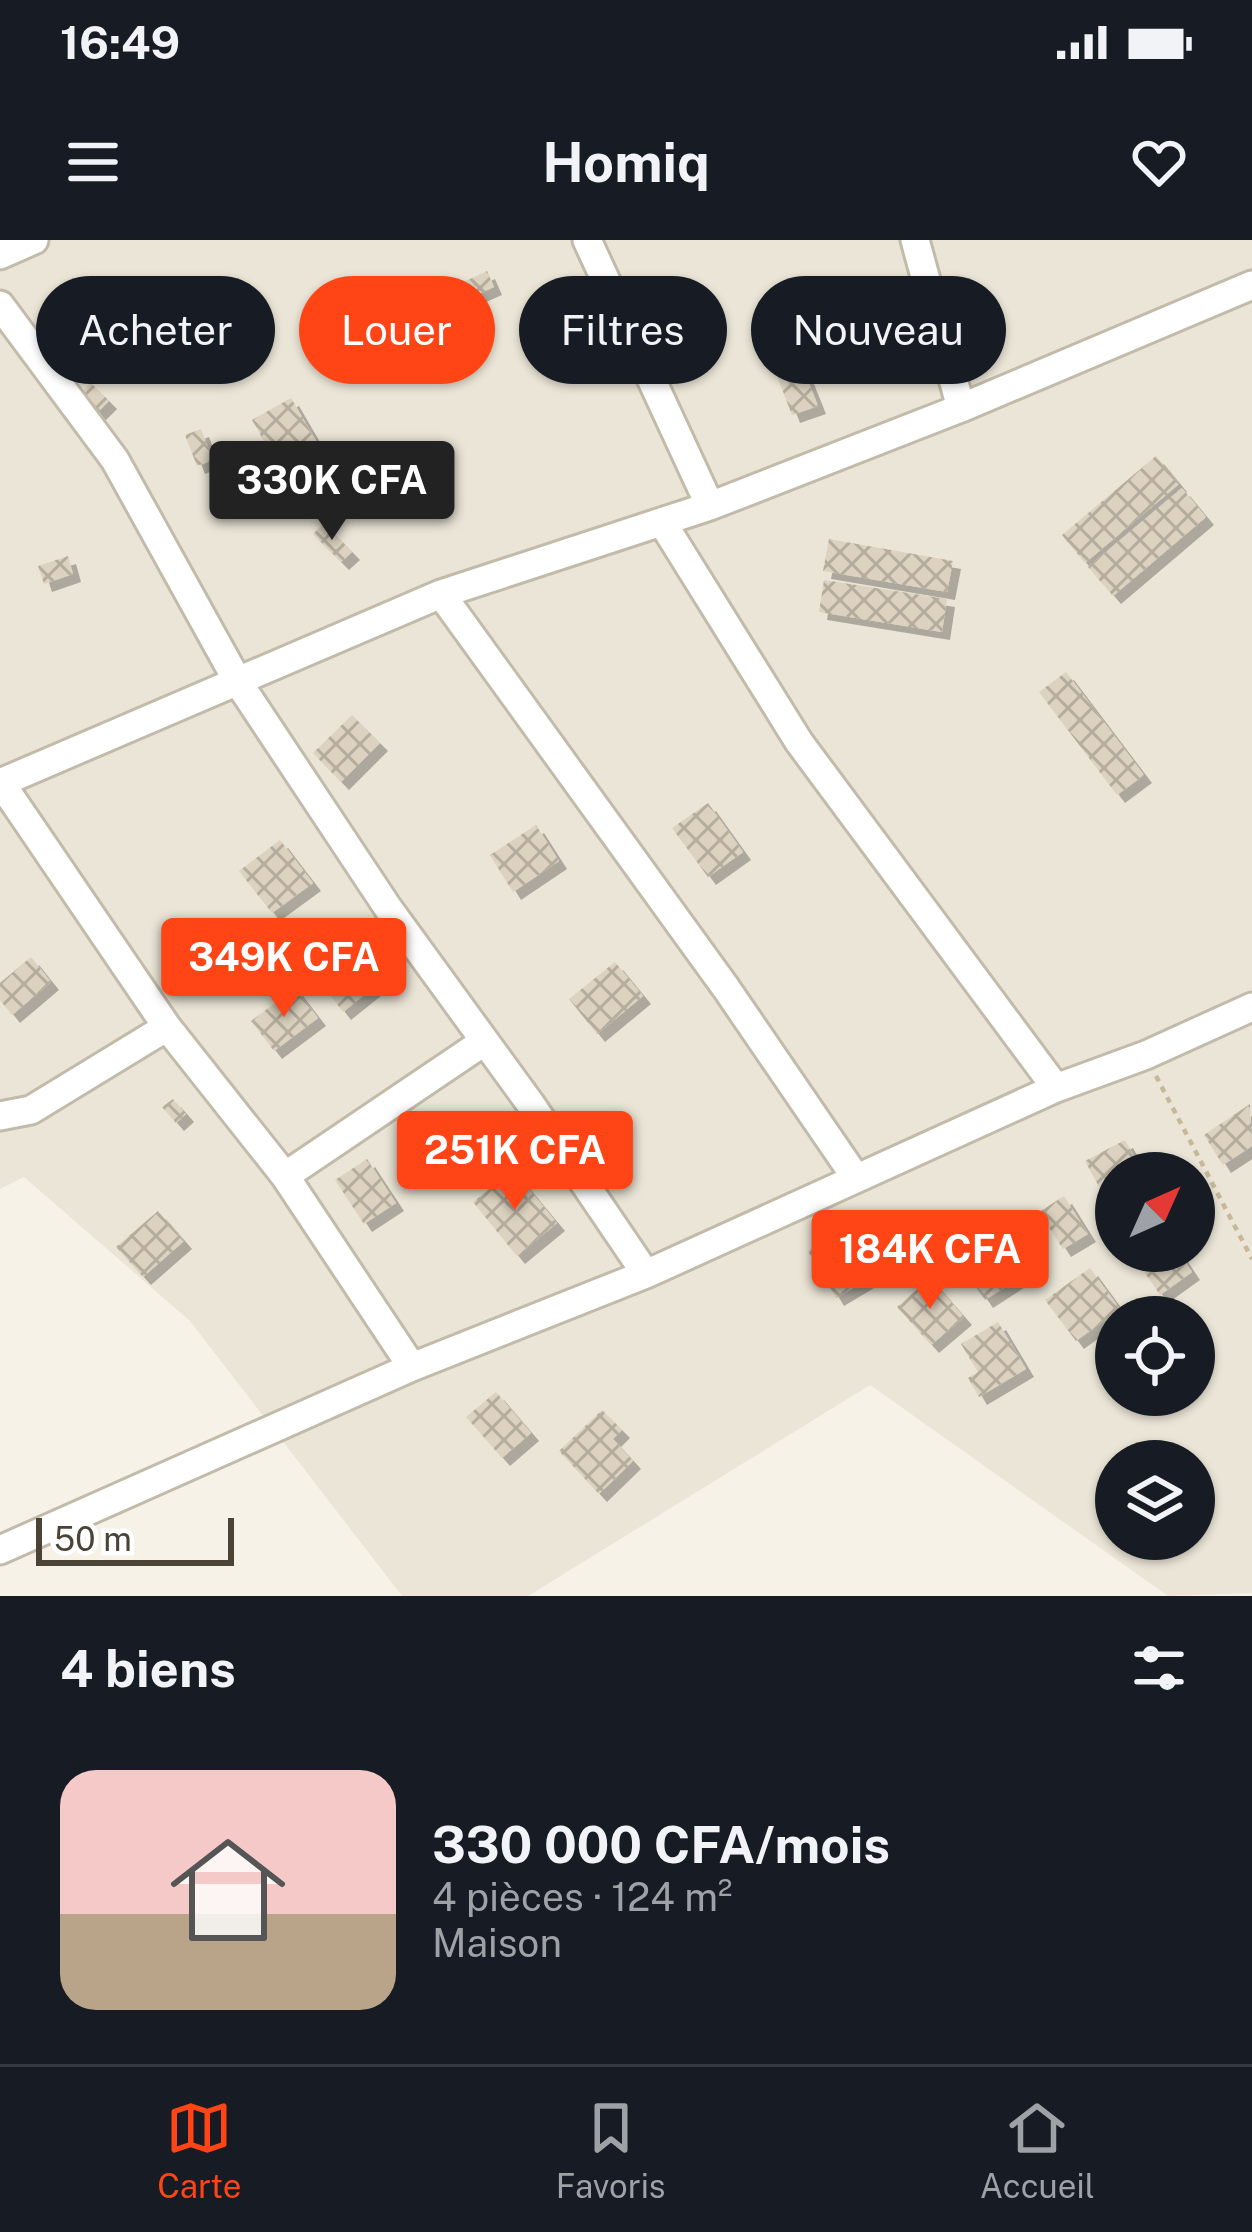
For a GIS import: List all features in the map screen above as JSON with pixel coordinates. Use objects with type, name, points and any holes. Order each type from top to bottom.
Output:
[{"type":"street","points":[[0,255],[34,240]]},
{"type":"street","points":[[587,240],[710,506]]},
{"type":"street","points":[[915,240],[962,408]]},
{"type":"street","points":[[412,1367],[285,1176],[167,1027],[0,783],[441,594],[710,506],[962,408],[1252,285]]},
{"type":"street","points":[[0,304],[115,460],[238,682],[646,1274]]},
{"type":"street","points":[[662,522],[799,742],[1056,1088]]},
{"type":"street","points":[[441,594],[726,988],[856,1178]]},
{"type":"street","points":[[2,1544],[412,1367],[646,1274],[1056,1088],[1252,1007]]},
{"type":"street","points":[[0,1116],[31,1110],[167,1027]]},
{"type":"street","points":[[285,1176],[482,1042]]},
{"type":"path","points":[[1146,1054],[1252,1259]]},
{"type":"shaded area","points":[[0,240],[1252,240],[1252,1593],[1168,1596],[1117,1560],[1215,1560],[1215,1440],[1095,1440],[1095,1544],[870,1385],[528,1596],[402,1596],[190,1321],[24,1177],[0,1189]]},
{"type":"building","points":[[92,384],[109,401],[94,416],[76,397]]},
{"type":"building","points":[[780,384],[809,384],[818,406],[792,415]]},
{"type":"building","points":[[291,398],[316,441],[277,464],[252,420]]},
{"type":"building","points":[[201,429],[213,460],[197,466],[185,435]]},
{"type":"building","points":[[1156,456],[1179,484],[1085,563],[1062,535]]},
{"type":"building","points":[[1182,488],[1206,517],[1113,596],[1088,567]]},
{"type":"building","points":[[324,523],[352,552],[341,562],[313,534]]},
{"type":"building","points":[[829,539],[953,561],[947,592],[823,571]]},
{"type":"building","points":[[68,556],[73,574],[44,584],[38,566]]},
{"type":"building","points":[[824,580],[947,599],[942,632],[819,612]]},
{"type":"building","points":[[1066,672],[1144,775],[1117,795],[1039,692]]},
{"type":"building","points":[[352,715],[380,743],[341,782],[313,753]]},
{"type":"building","points":[[708,803],[743,852],[708,877],[672,828]]},
{"type":"building","points":[[536,825],[559,861],[513,892],[490,855]]},
{"type":"building","points":[[280,840],[313,883],[272,913],[239,871]]},
{"type":"building","points":[[352,938],[365,955],[354,963],[373,988],[343,1012],[311,970]]},
{"type":"building","points":[[31,957],[51,982],[12,1015],[0,1000],[0,983]]},
{"type":"building","points":[[615,962],[643,996],[597,1034],[569,999]]},
{"type":"building","points":[[295,988],[318,1018],[274,1051],[251,1021]]},
{"type":"building","points":[[173,1099],[186,1114],[176,1123],[162,1107]]},
{"type":"building","points":[[1250,1104],[1252,1146],[1223,1165],[1204,1135]]},
{"type":"building","points":[[1125,1140],[1132,1152],[1102,1152]]},
{"type":"building","points":[[1095,1156],[1095,1179],[1085,1161]]},
{"type":"building","points":[[367,1159],[396,1203],[364,1224],[335,1180]]},
{"type":"building","points":[[513,1170],[557,1223],[517,1256],[473,1202]]},
{"type":"building","points":[[1064,1196],[1088,1234],[1063,1249],[1039,1212]]},
{"type":"building","points":[[158,1211],[184,1241],[143,1277],[116,1247]]},
{"type":"building","points":[[851,1226],[878,1273],[836,1298],[808,1251]]},
{"type":"building","points":[[995,1241],[1019,1278],[985,1300],[974,1284],[985,1277],[972,1256]]},
{"type":"building","points":[[941,1248],[953,1261],[941,1271],[929,1258]]},
{"type":"building","points":[[1090,1268],[1110,1296],[1095,1296],[1095,1327],[1076,1341],[1045,1300]]},
{"type":"building","points":[[1144,1272],[1192,1272],[1160,1295]]},
{"type":"building","points":[[930,1278],[964,1317],[931,1345],[897,1307]]},
{"type":"building","points":[[998,1322],[1026,1369],[979,1397],[968,1378],[978,1372],[961,1344]]},
{"type":"building","points":[[496,1392],[531,1433],[502,1458],[466,1417]]},
{"type":"building","points":[[602,1410],[622,1430],[613,1439],[633,1461],[599,1494],[559,1451]]}]
